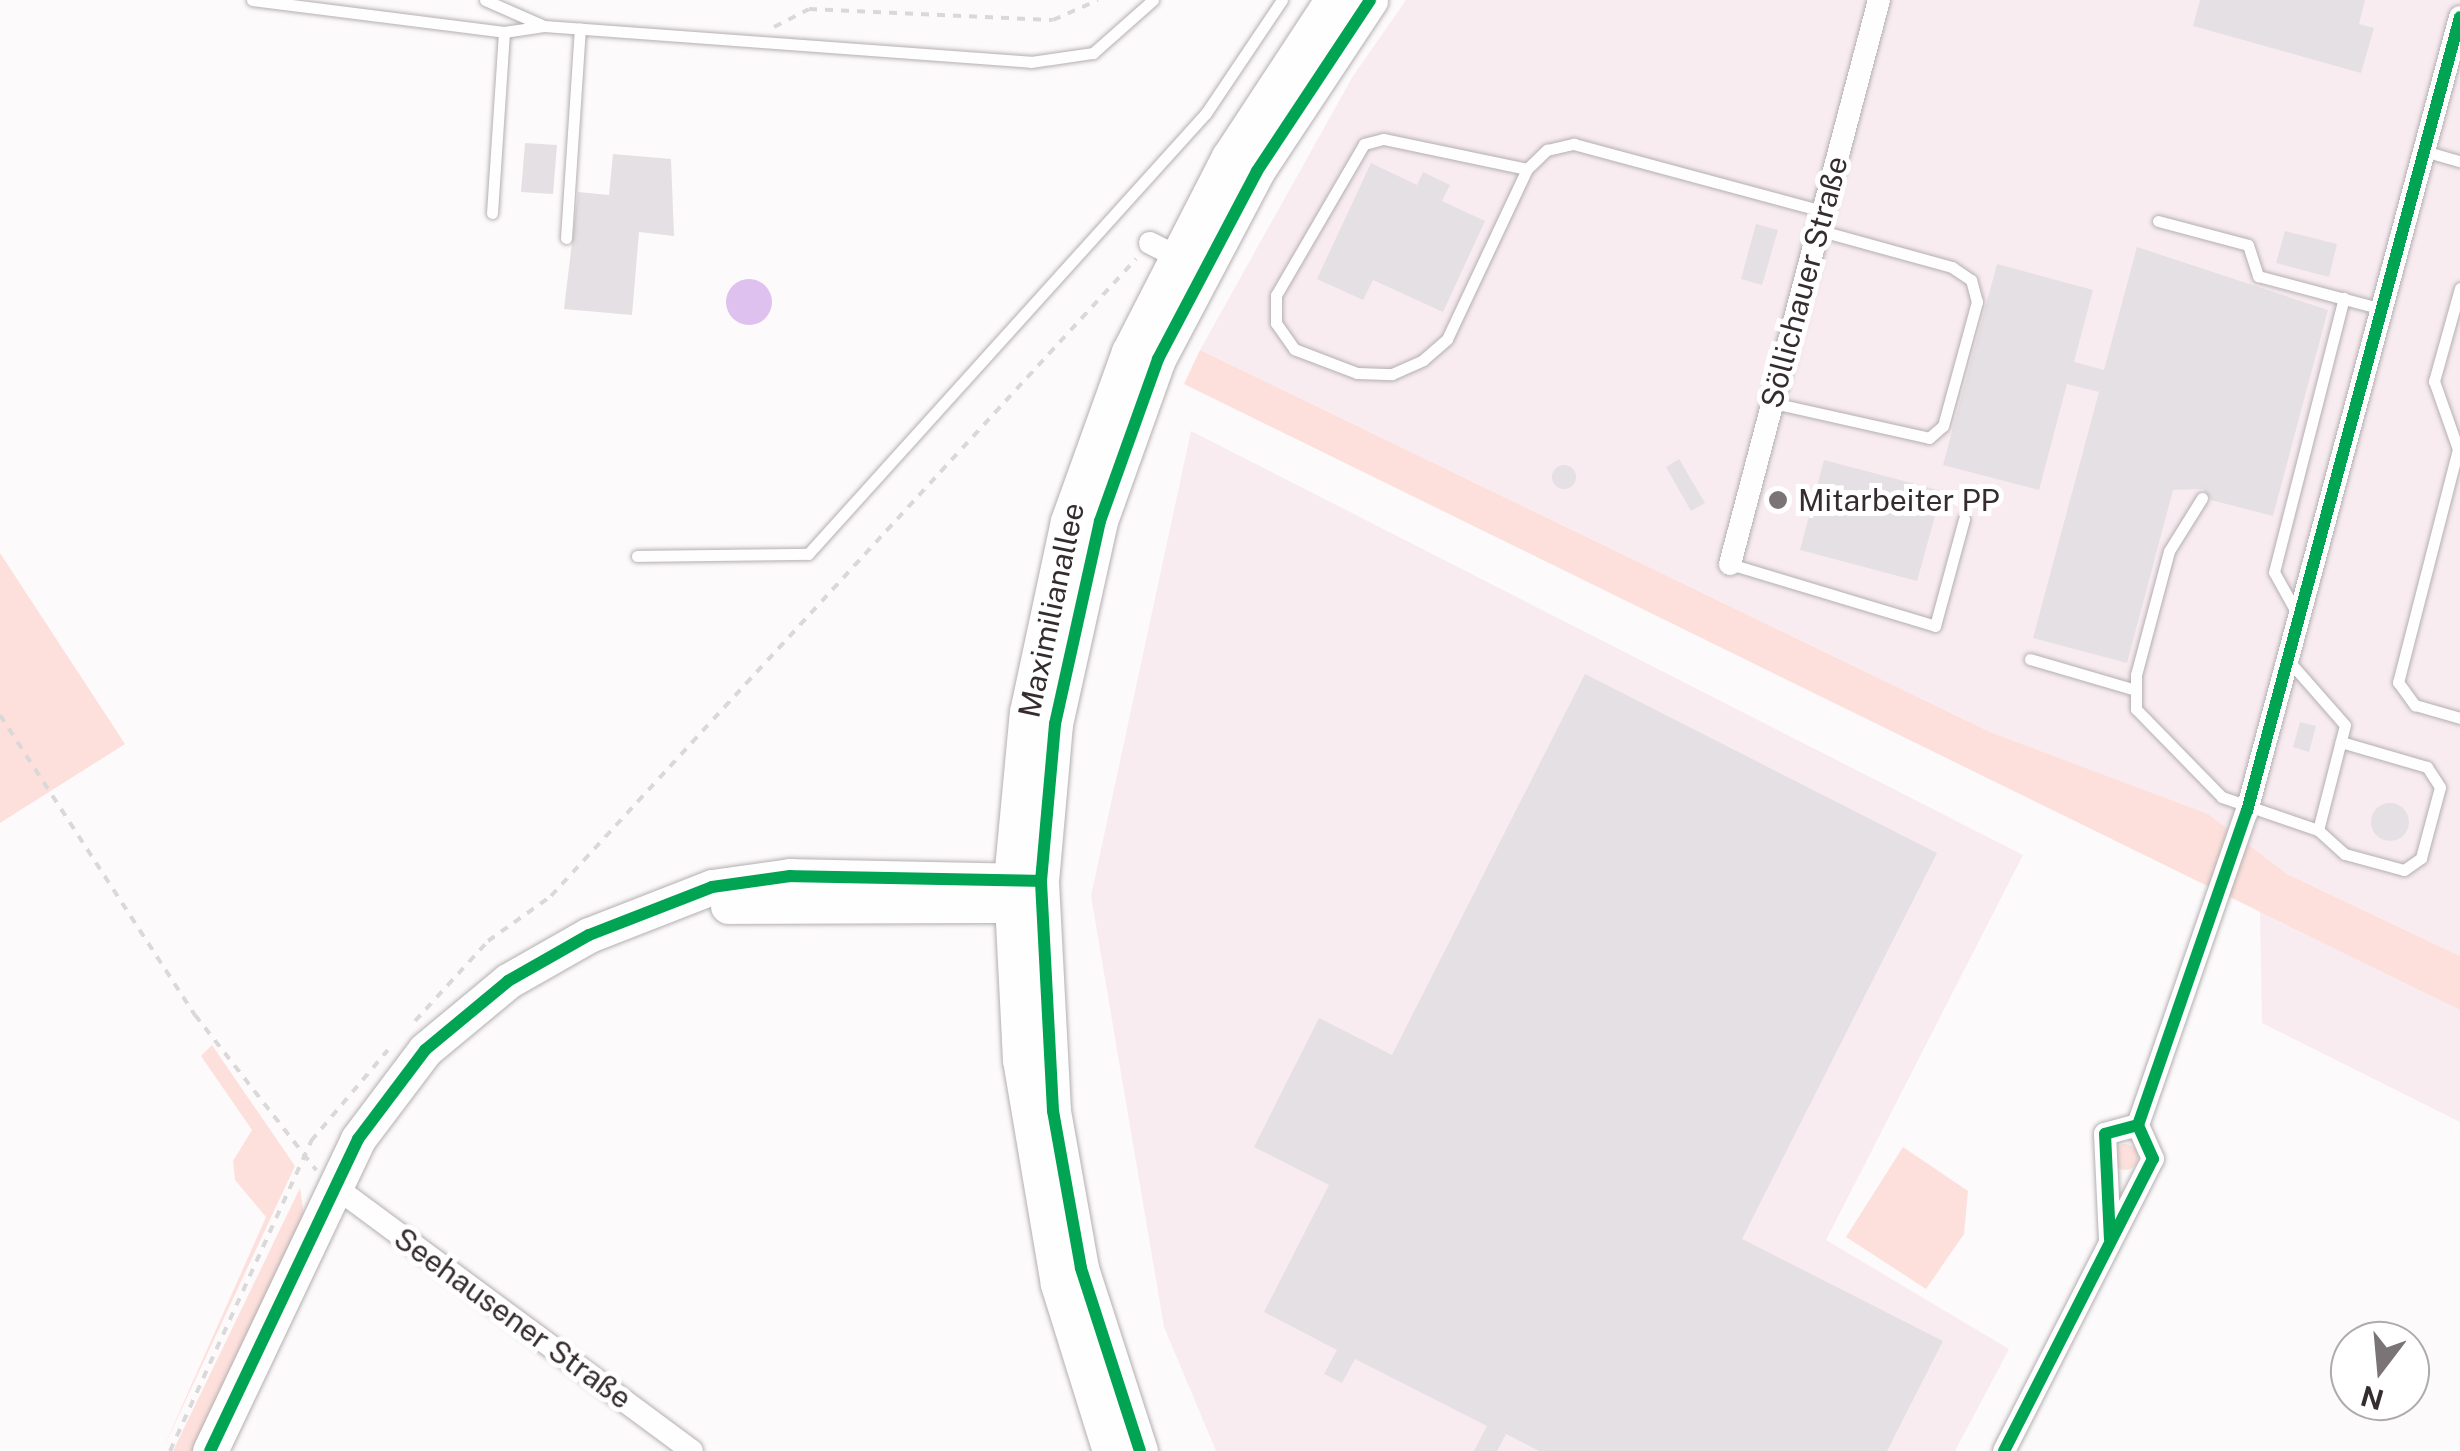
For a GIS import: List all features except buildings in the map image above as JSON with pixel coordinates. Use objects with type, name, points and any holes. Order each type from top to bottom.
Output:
[{"type":"main road","name":"Maximilianallee","points":[[1110,1451],[1037,1188],[1026,893],[1027,712],[1058,560],[1093,442],[1162,249],[1332,0]]},
{"type":"main road","name":"Maximilianallee","points":[[1026,893],[1074,622],[1138,410],[1256,171],[1370,0]]},
{"type":"main road","points":[[210,1451],[334,1186],[384,1099],[462,1015],[552,954],[628,920],[770,902],[1026,893],[1064,1184],[1140,1451]]},
{"type":"street","name":"Söllichauer Straße","points":[[1730,564],[1879,0]]},
{"type":"street","points":[[2004,1451],[2152,1159],[2138,1125],[2247,811],[2460,18]]},
{"type":"street","points":[[2110,1239],[2105,1134],[2138,1125]]},
{"type":"street","name":"Seehausener Straße","points":[[334,1186],[692,1451]]},
{"type":"lane","points":[[252,0],[504,32],[544,26],[1065,61],[1118,38],[1153,0]]},
{"type":"lane","points":[[486,0],[510,3],[544,26]]},
{"type":"lane","points":[[636,556],[808,554],[1206,113],[1282,0]]},
{"type":"lane","points":[[566,238],[580,28]]},
{"type":"lane","points":[[492,213],[504,32]]},
{"type":"lane","points":[[1528,169],[1382,139],[1364,144],[1276,295],[1276,324],[1294,350],[1358,373],[1392,374],[1423,360],[1447,339],[1528,169],[1547,150],[1574,144],[1821,220],[1952,267],[1971,280],[1976,302],[1943,426],[1928,438],[1772,403]]},
{"type":"lane","points":[[2424,151],[2460,162]]},
{"type":"lane","points":[[2158,221],[2248,245],[2258,276],[2255,290]]},
{"type":"lane","points":[[2258,276],[2382,309]]},
{"type":"lane","points":[[2460,288],[2434,381],[2459,449],[2398,682],[2414,706],[2460,718]]},
{"type":"lane","points":[[2299,617],[2274,572],[2344,298]]},
{"type":"lane","points":[[2202,498],[2170,551],[2136,690],[2136,710],[2222,797],[2247,811],[2318,830],[2344,854],[2404,870],[2426,840],[2440,787],[2427,767],[2340,742]]},
{"type":"lane","points":[[1730,564],[1935,626],[1964,518]]},
{"type":"lane","points":[[2030,659],[2136,690]]},
{"type":"lane","points":[[2288,660],[2345,726],[2318,830]]},
{"type":"path","points":[[767,42],[777,22],[809,8],[1052,20],[1098,0]]},
{"type":"path","points":[[551,896],[1162,249]]},
{"type":"path","points":[[0,715],[195,1015],[303,1158],[170,1451]]},
{"type":"shaded area","points":[[1406,0],[2460,0],[2460,956],[2287,874],[2207,814],[1990,732],[1200,350],[1353,76]]},
{"type":"shaded area","points":[[749,279],[765,286],[772,302],[765,318],[749,325],[733,318],[726,302],[733,286]]},
{"type":"shaded area","points":[[1200,350],[1990,732],[2208,814],[2287,874],[2460,956],[2460,1010],[1184,384]]},
{"type":"shaded area","points":[[1191,431],[2023,855],[1826,1240],[2009,1349],[1955,1451],[1216,1451],[1164,1327],[1091,896]]},
{"type":"shaded area","points":[[0,553],[125,744],[0,823]]},
{"type":"shaded area","points":[[2260,910],[2460,1010],[2460,1122],[2262,1023]]},
{"type":"shaded area","points":[[212,1045],[295,1166],[162,1451],[266,1217],[235,1180],[233,1161],[252,1130],[201,1056]]},
{"type":"shaded area","points":[[2125,1144],[2134,1148],[2138,1157],[2134,1166],[2125,1170],[2116,1166],[2112,1157],[2116,1148]]},
{"type":"shaded area","points":[[1903,1147],[1968,1191],[1964,1234],[1926,1289],[1846,1237]]},
{"type":"shaded area","points":[[300,1188],[304,1216],[197,1451],[173,1451]]},
{"type":"transit line","points":[[1140,1451],[1081,1268],[1053,1111],[1041,881],[1055,724],[1100,521],[1158,359],[1257,171],[1370,0]]},
{"type":"transit line","points":[[2138,1125],[2247,811],[2460,17]]},
{"type":"transit line","points":[[210,1451],[358,1139],[425,1050],[508,981],[589,935],[712,887],[790,876],[1041,881]]},
{"type":"transit line","points":[[2004,1451],[2153,1159],[2138,1125],[2105,1134],[2110,1239]]},
{"type":"place","name":"Mitarbeiter PP","points":[[1778,500]]}]
